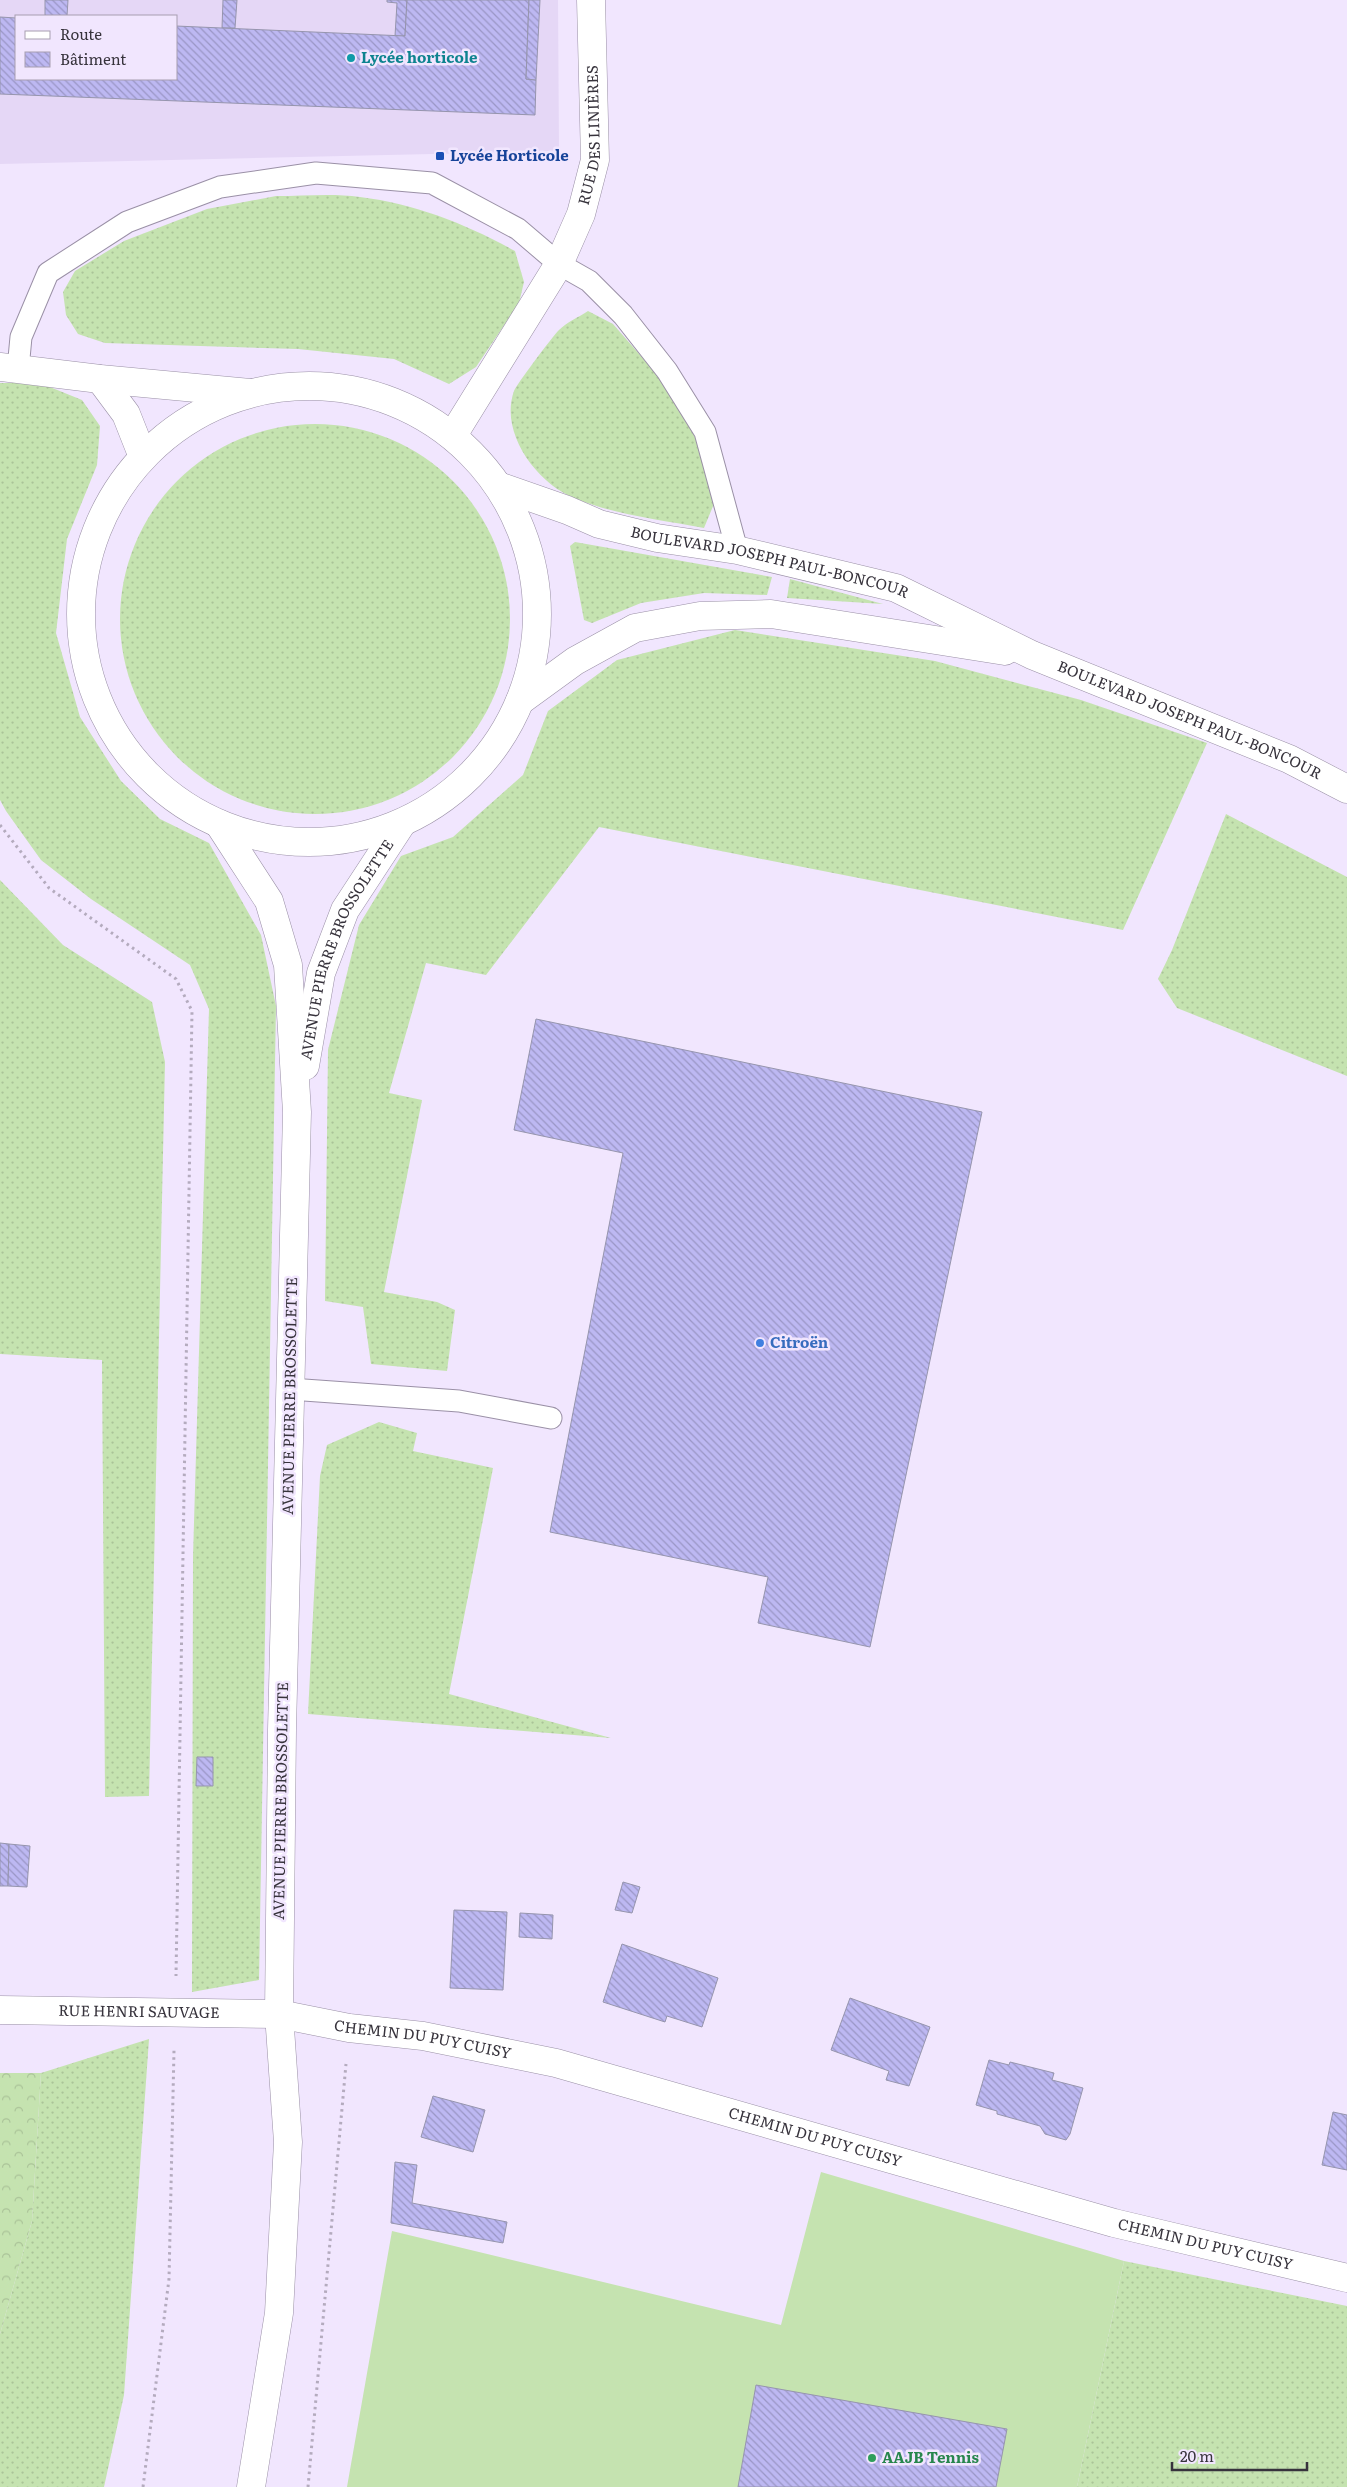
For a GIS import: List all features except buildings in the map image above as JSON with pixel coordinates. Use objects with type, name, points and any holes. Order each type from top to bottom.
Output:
[{"type":"main road","name":"RUE DES LINIÈRES","points":[[453,435],[559,264],[581,214],[594,160],[591,0]]},
{"type":"main road","points":[[9,368],[100,379],[250,393],[320,385],[390,399],[453,435],[501,487],[525,537],[537,592],[536,648],[520,701],[495,748],[451,793],[402,823],[357,837],[310,842],[264,838],[218,824],[165,792],[122,746],[94,691],[81,630],[86,567],[107,508],[143,457],[192,417],[250,393]]},
{"type":"main road","points":[[100,379],[126,414],[143,457]]},
{"type":"main road","name":"BOULEVARD JOSEPH PAUL-BONCOUR","points":[[501,487],[567,510],[599,524],[657,538],[737,550],[896,588],[1032,655],[1289,759],[1347,789]]},
{"type":"main road","name":"BOULEVARD JOSEPH PAUL-BONCOUR","points":[[520,701],[575,660],[636,628],[700,616],[771,614],[1032,655]]},
{"type":"main road","name":"AVENUE PIERRE BROSSOLETTE","points":[[297,1112],[321,973],[345,910],[402,823]]},
{"type":"main road","name":"AVENUE PIERRE BROSSOLETTE","points":[[218,824],[269,901],[288,965],[297,1112],[282,1730],[279,2014],[288,2142],[279,2313],[250,2487]]},
{"type":"main road","name":"RUE HENRI SAUVAGE","points":[[0,2010],[279,2014]]},
{"type":"main road","name":"CHEMIN DU PUY CUISY","points":[[279,2014],[349,2028],[424,2036],[556,2063],[1114,2223],[1347,2278]]},
{"type":"lane","points":[[9,368],[48,273],[127,222],[220,187],[316,173],[432,183],[518,229],[559,264],[589,281],[616,308],[668,371],[705,432],[737,550]]},
{"type":"lane","points":[[290,1389],[459,1401],[551,1418]]},
{"type":"path","points":[[0,826],[49,888],[176,979],[192,1011],[169,2278],[143,2487]]},
{"type":"path","points":[[308,2487],[349,2028]]},
{"type":"shaded area","points":[[0,0],[558,0],[559,151],[0,164]]},
{"type":"green space","points":[[339,195],[381,200],[440,216],[478,232],[515,251],[524,282],[519,303],[476,367],[449,384],[394,359],[298,349],[105,343],[78,334],[66,315],[63,292],[75,271],[124,241],[207,209],[276,196]]},
{"type":"green space","points":[[588,311],[613,324],[668,387],[696,439],[716,499],[704,528],[622,513],[574,498],[560,491],[547,481],[524,455],[512,423],[511,407],[514,391],[535,360],[559,330]]},
{"type":"green space","points":[[0,383],[40,383],[82,400],[100,426],[97,465],[67,539],[56,633],[80,717],[121,781],[160,819],[209,843],[261,935],[276,1006],[259,1980],[192,1992],[193,1557],[209,1009],[190,965],[91,899],[41,860],[0,800]]},
{"type":"green space","points":[[315,424],[353,427],[390,439],[424,457],[453,481],[477,510],[495,544],[507,581],[510,619],[507,657],[495,694],[477,728],[453,757],[424,781],[390,799],[353,811],[315,814],[277,811],[240,799],[206,781],[177,757],[153,728],[135,694],[123,657],[120,619],[123,581],[135,544],[153,510],[177,481],[206,457],[240,439],[277,427]]},
{"type":"green space","points":[[575,542],[772,577],[767,595],[704,593],[641,603],[592,623],[584,620],[570,546]]},
{"type":"green space","points":[[790,579],[883,604],[787,598]]},
{"type":"green space","points":[[735,630],[935,661],[1081,700],[1207,743],[1123,930],[599,827],[486,975],[426,963],[389,1093],[422,1100],[384,1292],[437,1302],[455,1310],[447,1371],[371,1364],[363,1307],[325,1301],[328,1050],[359,925],[401,856],[453,837],[523,775],[548,711],[617,660]]},
{"type":"green space","points":[[1226,814],[1347,877],[1347,1076],[1177,1008],[1158,979],[1172,950]]},
{"type":"green space","points":[[0,880],[63,945],[152,1002],[165,1062],[149,1796],[105,1797],[102,1360],[0,1354]]},
{"type":"green space","points":[[379,1422],[417,1433],[413,1451],[493,1468],[449,1694],[611,1738],[308,1714],[320,1476],[327,1445]]},
{"type":"green space","points":[[149,2039],[124,2395],[104,2487],[0,2487],[0,2334],[32,2221],[41,2073]]},
{"type":"green space","points":[[0,2073],[41,2073],[32,2221],[0,2334]]},
{"type":"green space","points":[[821,2172],[1124,2261],[1077,2487],[347,2487],[392,2231],[781,2325]]},
{"type":"green space","points":[[1124,2261],[1347,2306],[1347,2487],[1077,2487]]},
{"type":"place","name":"Lycée horticole","points":[[351,58]]},
{"type":"place","name":"Lycée Horticole","points":[[440,156]]},
{"type":"place","name":"Citroën","points":[[760,1343]]},
{"type":"place","name":"AAJB Tennis","points":[[872,2458]]}]
